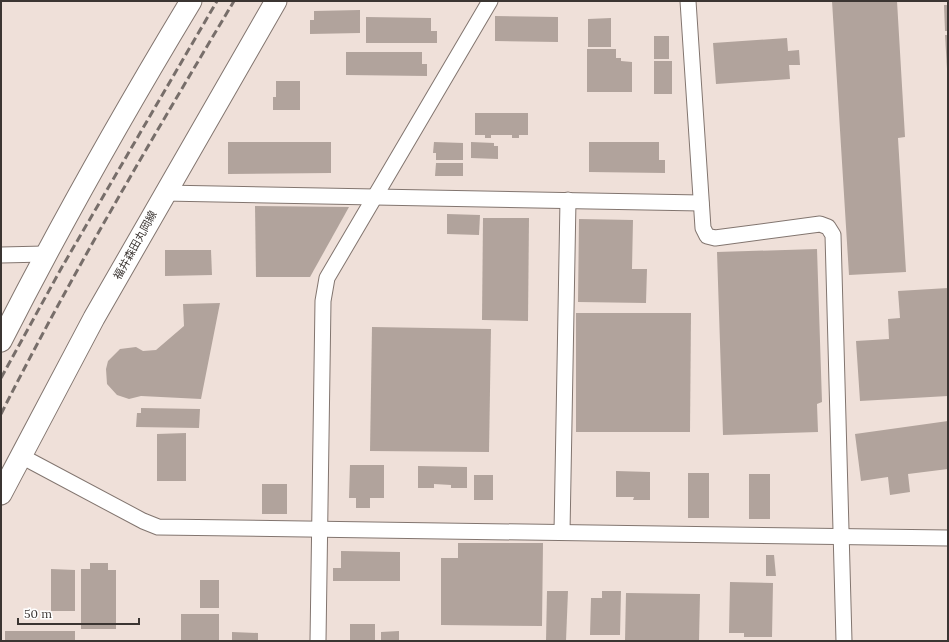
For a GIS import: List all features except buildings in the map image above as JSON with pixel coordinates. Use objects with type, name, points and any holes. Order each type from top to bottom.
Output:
[{"type":"main road","points":[[1,341],[45,254],[149,70],[191,1]]},
{"type":"main road","name":"福井森田丸岡線","points":[[1,494],[94,318],[164,193],[276,1]]},
{"type":"street","points":[[318,641],[323,301],[327,278],[374,195],[490,1]]},
{"type":"street","points":[[688,1],[703,228],[707,236],[715,238],[820,224],[828,227],[833,235],[844,641]]},
{"type":"street","points":[[164,193],[374,195],[701,202]]},
{"type":"street","points":[[562,532],[568,200]]},
{"type":"street","points":[[1,256],[45,254]]},
{"type":"street","points":[[21,456],[143,521],[158,527],[320,528],[948,538]]},
{"type":"railway","points":[[1,378],[62,267],[217,1]]},
{"type":"railway","points":[[1,414],[56,309],[143,154],[234,1]]}]
